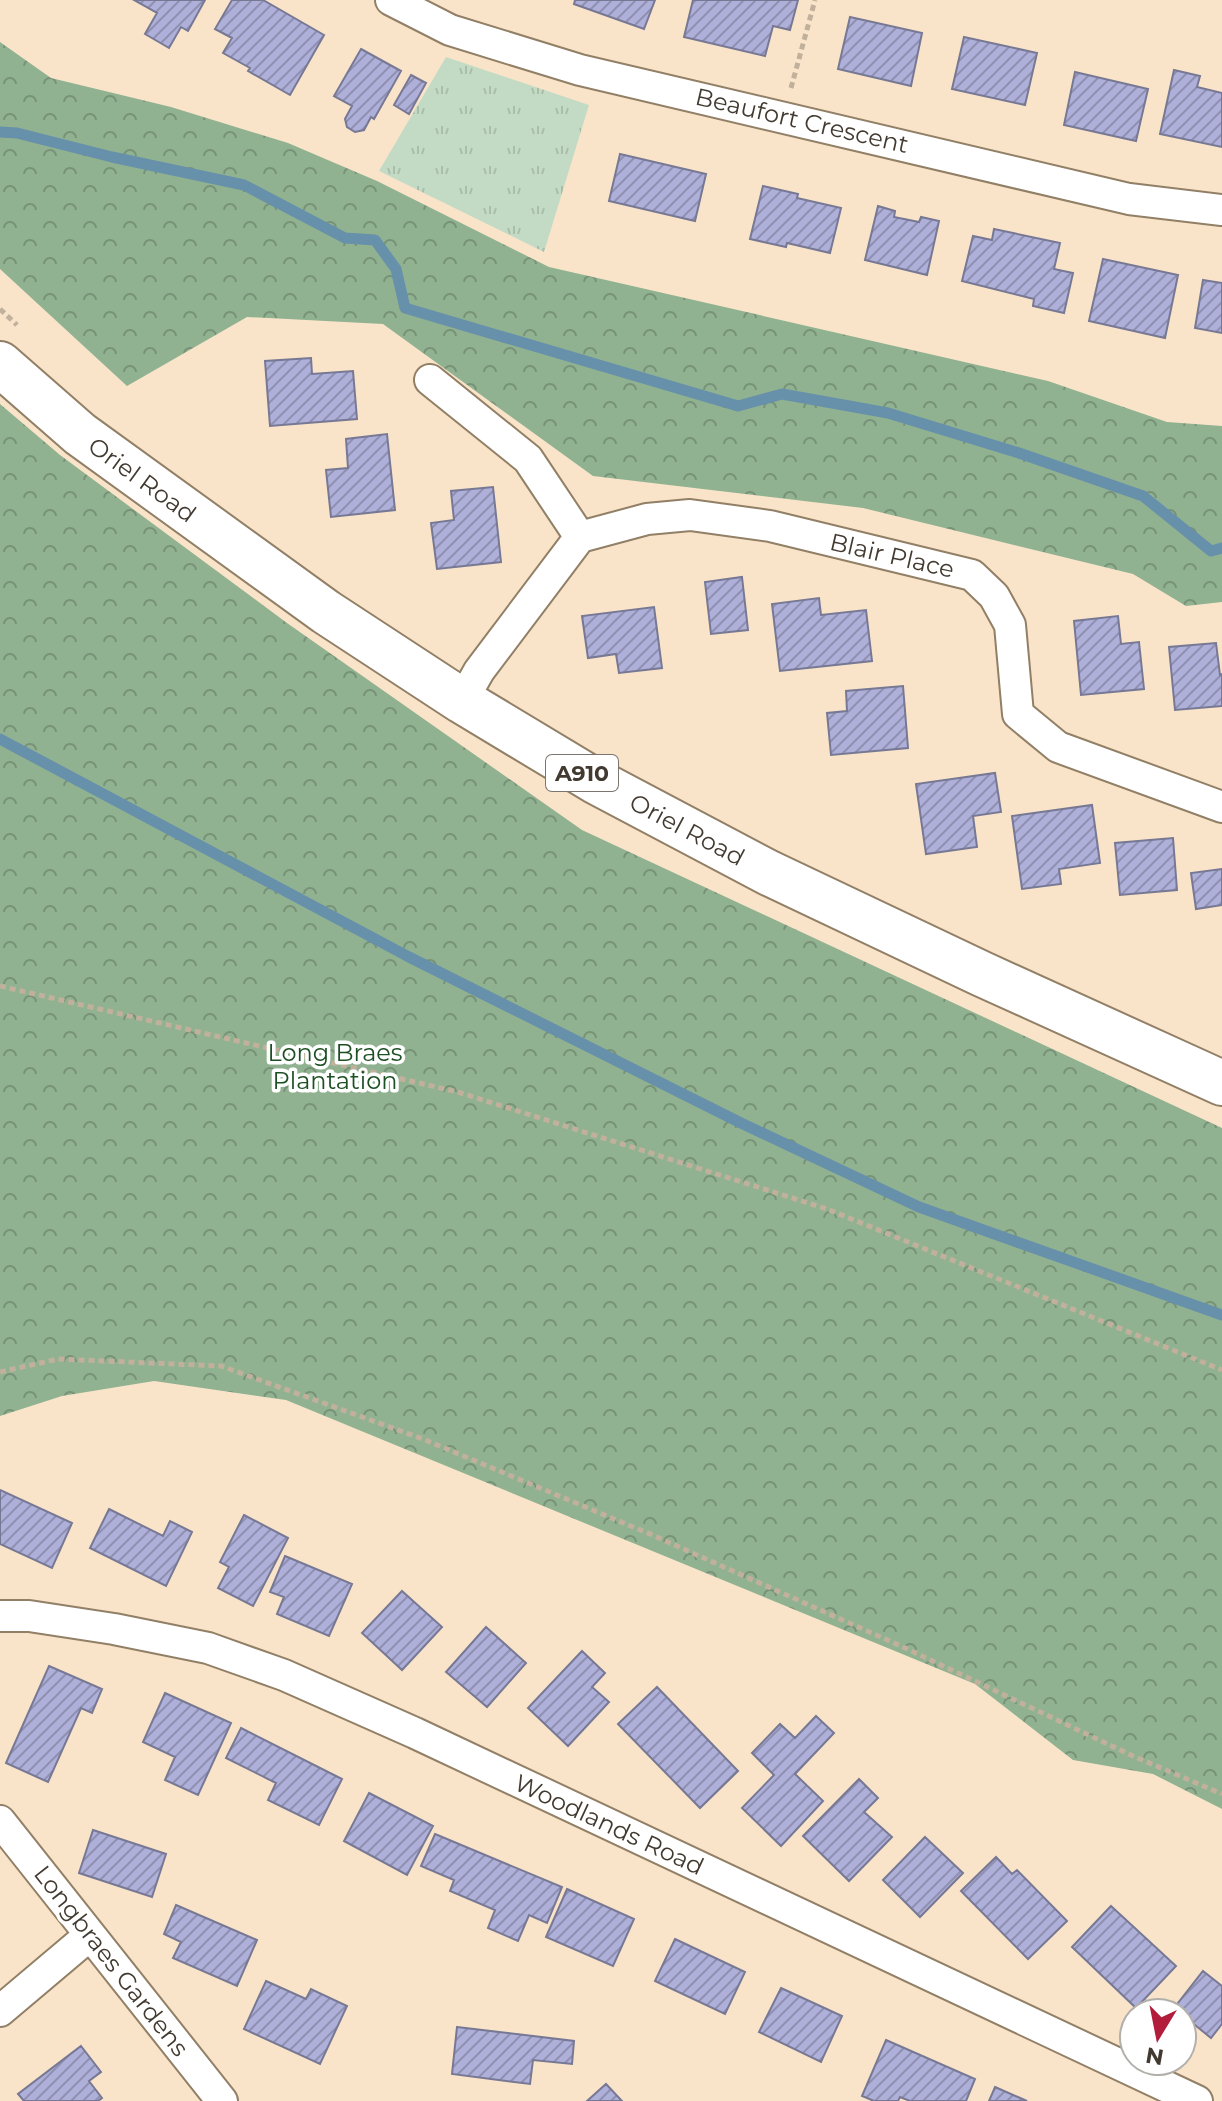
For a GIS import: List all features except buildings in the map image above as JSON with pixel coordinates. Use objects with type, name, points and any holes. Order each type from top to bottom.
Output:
[{"type":"main road","name":"Oriel Road","points":[[10,345],[80,434],[326,612],[462,701],[595,781],[769,873],[1222,1083]]},
{"type":"street","name":"Beaufort Crescent","points":[[391,0],[450,30],[580,70],[1129,199],[1222,210]]},
{"type":"street","points":[[430,380],[528,459],[580,537],[479,671],[462,701]]},
{"type":"street","name":"Blair Place","points":[[580,537],[647,519],[690,515],[770,526],[972,575],[994,596],[1010,625],[1018,714],[1058,747],[1222,807]]},
{"type":"street","name":"Woodlands Road","points":[[0,1616],[29,1616],[181,1642],[208,1648],[284,1675],[429,1740],[1197,2101]]},
{"type":"street","name":"Longbraes Gardens","points":[[0,1821],[222,2101]]},
{"type":"street","points":[[0,2011],[90,1935]]},
{"type":"path","points":[[783,117],[815,0]]},
{"type":"path","points":[[0,309],[10,345]]},
{"type":"path","points":[[0,986],[473,1097],[827,1209],[1222,1370]]},
{"type":"path","points":[[0,1372],[58,1359],[221,1366],[423,1439],[650,1534],[1222,1794]]},
{"type":"green space","points":[[0,42],[51,78],[171,107],[288,143],[377,181],[549,267],[1048,381],[1167,422],[1222,426],[1222,602],[1186,606],[1133,574],[863,508],[593,476],[383,324],[247,317],[127,386],[0,269]]},
{"type":"green space","points":[[446,57],[589,105],[544,252],[379,171]]},
{"type":"green space","name":"Long Braes Plantation","points":[[0,404],[60,455],[287,623],[582,830],[1222,1128],[1222,1809],[1153,1774],[1073,1760],[975,1684],[286,1400],[154,1381],[62,1396],[0,1416]]},
{"type":"waterway","points":[[0,132],[17,133],[244,185],[345,238],[375,240],[396,269],[405,308],[738,406],[782,394],[888,413],[1019,453],[1143,496],[1211,551],[1222,548]]},
{"type":"waterway","points":[[0,739],[409,957],[741,1123],[919,1207],[1222,1315]]}]
